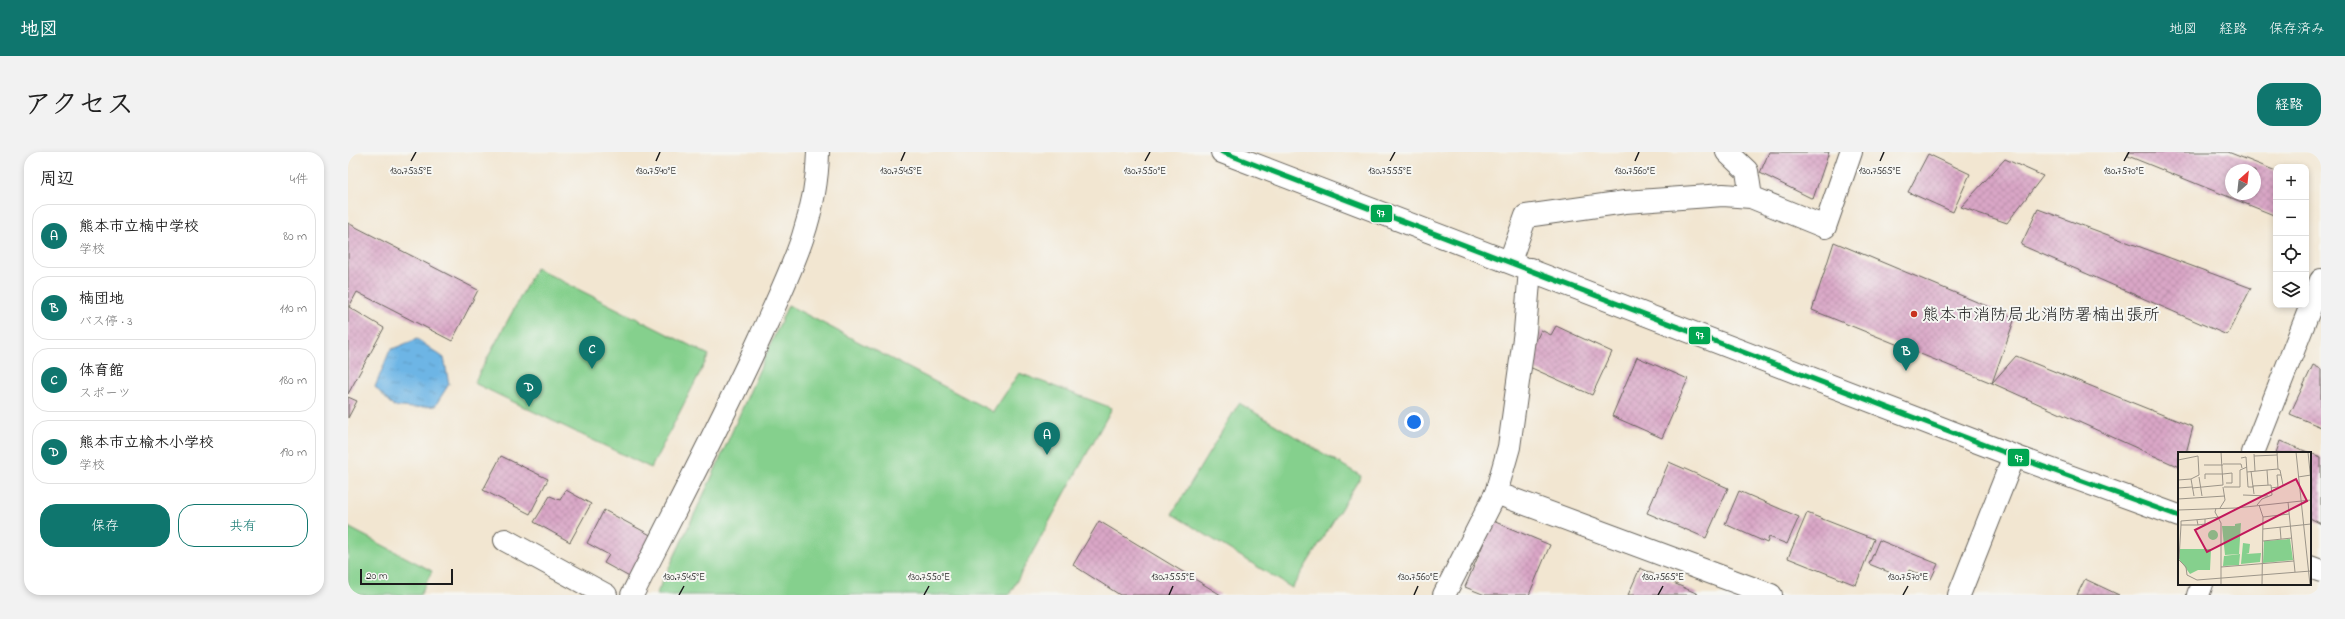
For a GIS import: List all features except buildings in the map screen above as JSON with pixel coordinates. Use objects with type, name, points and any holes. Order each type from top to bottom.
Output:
[{"type":"street","points":[[632,595],[746,369],[798,254],[812,214],[818,179],[818,152]]},
{"type":"street","points":[[1222,152],[2014,456],[2178,516]]},
{"type":"street","points":[[1727,152],[1747,171],[1751,197]]},
{"type":"street","points":[[1510,262],[1526,216],[1625,202],[1723,195],[1751,197],[1825,227],[1851,152]]},
{"type":"street","points":[[1444,595],[1496,493],[1509,447],[1524,331],[1530,269]]},
{"type":"street","points":[[2253,452],[2321,280]]},
{"type":"street","points":[[1959,595],[2014,456]]},
{"type":"street","points":[[1496,493],[1771,595]]},
{"type":"street","points":[[505,540],[606,595]]},
{"type":"street","points":[[2311,567],[2321,571]]},
{"type":"street","points":[[2198,595],[2202,585]]},
{"type":"green space","points":[[536,268],[709,355],[651,468],[474,383]]},
{"type":"green space","points":[[788,305],[993,412],[1019,373],[1112,408],[1009,595],[656,595],[711,479]]},
{"type":"green space","points":[[1239,403],[1361,476],[1292,588],[1172,514]]},
{"type":"green space","points":[[348,527],[432,571],[420,595],[348,595]]},
{"type":"water","points":[[417,339],[444,358],[449,384],[435,406],[412,408],[393,406],[375,387],[390,350]]},
{"type":"transit line","name":"97","points":[[1222,152],[2014,456],[2178,516]]},
{"type":"place","name":"熊本市消防局北消防署楠出張所","points":[[1914,314]]},
{"type":"place","name":"体育館","points":[[592,369]]},
{"type":"place","name":"楠団地","points":[[1906,371]]},
{"type":"place","name":"熊本市立楡木小学校","points":[[529,407]]},
{"type":"place","name":"熊本市立楠中学校","points":[[1047,455]]}]
